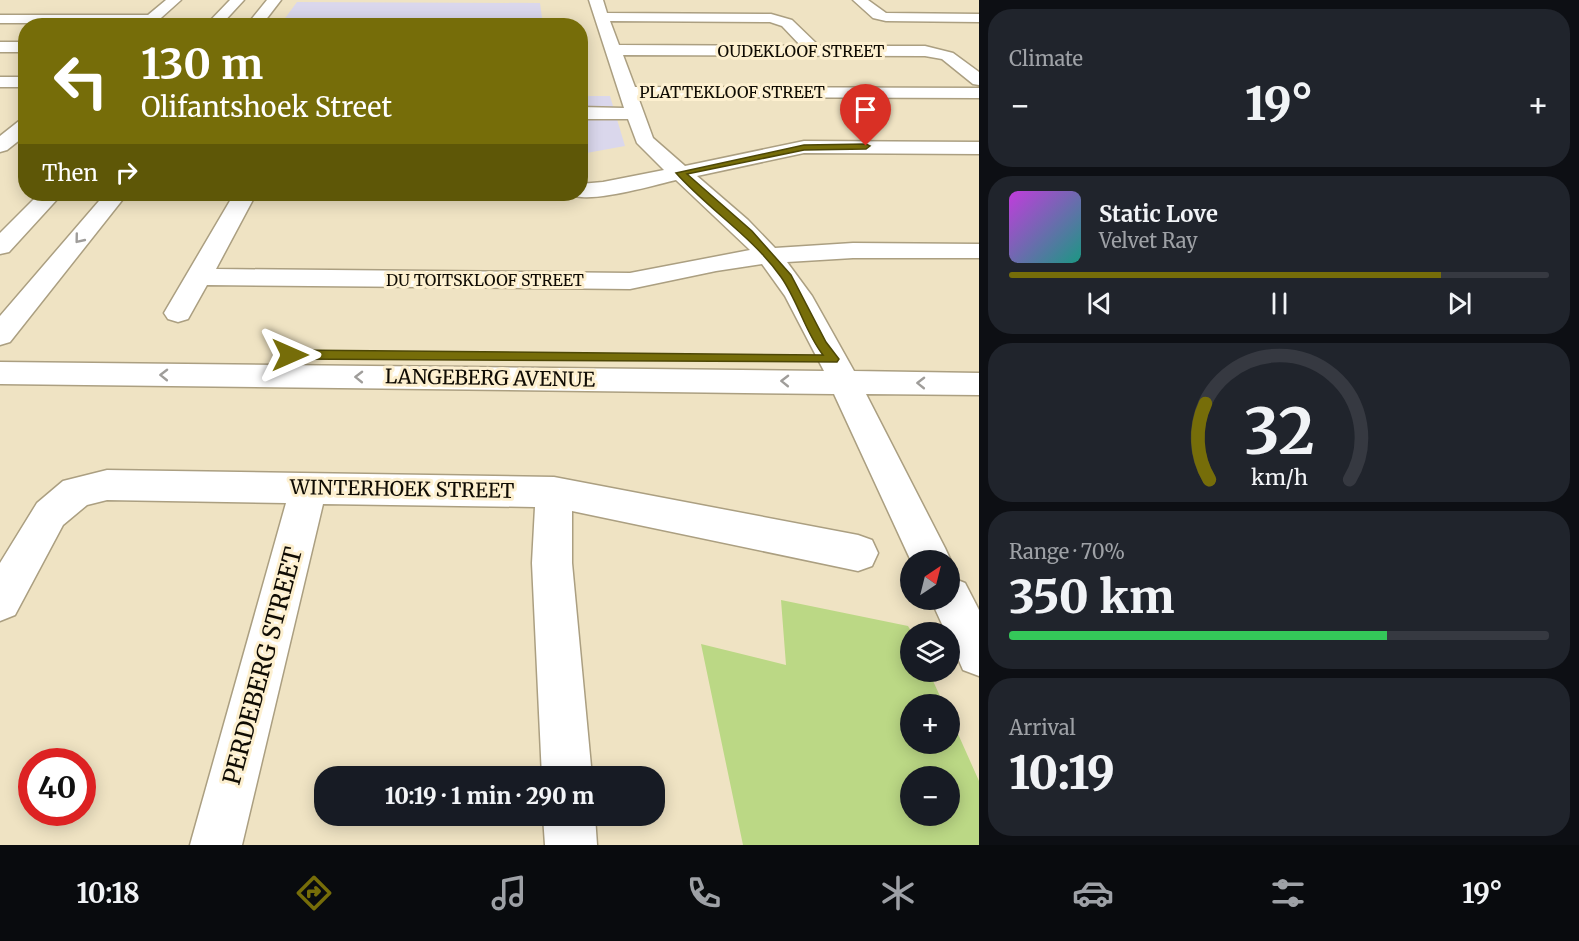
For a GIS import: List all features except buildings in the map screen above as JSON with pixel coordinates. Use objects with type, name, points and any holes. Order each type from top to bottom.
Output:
[{"type":"street","points":[[152,18],[174,0]]},
{"type":"street","points":[[220,18],[237,0]]},
{"type":"street","points":[[259,18],[274,0]]},
{"type":"street","points":[[596,0],[644,139],[652,149],[749,233],[787,277],[821,344],[838,371],[926,550]]},
{"type":"street","points":[[860,0],[878,15],[886,17],[979,18]]},
{"type":"street","points":[[602,17],[771,18],[787,23],[815,51]]},
{"type":"street","points":[[0,19],[18,19]]},
{"type":"street","points":[[0,47],[18,47]]},
{"type":"street","name":"OUDEKLOOF STREET","points":[[614,50],[937,53],[947,56],[979,80]]},
{"type":"street","points":[[0,82],[18,82]]},
{"type":"street","name":"PLATTEKLOOF STREET","points":[[628,92],[979,93]]},
{"type":"street","points":[[588,113],[636,114]]},
{"type":"street","points":[[0,125],[18,125]]},
{"type":"street","points":[[0,146],[18,131]]},
{"type":"street","points":[[588,190],[820,146],[979,148]]},
{"type":"street","points":[[0,246],[44,201]]},
{"type":"street","points":[[0,335],[110,201]]},
{"type":"street","points":[[178,313],[241,201]]},
{"type":"street","name":"DU TOITSKLOOF STREET","points":[[199,277],[630,281],[661,277],[728,261],[769,257],[836,253],[979,251]]},
{"type":"street","name":"LANGEBERG AVENUE","points":[[0,355],[838,371],[979,384]]},
{"type":"street","name":"LANGEBERG AVENUE","points":[[0,373],[838,371],[979,362]]},
{"type":"street","name":"WINTERHOEK STREET","points":[[0,601],[50,514],[76,492],[107,485],[554,492],[858,553]]},
{"type":"street","name":"PERDEBERG STREET","points":[[216,845],[309,487]]},
{"type":"street","points":[[554,492],[552,563],[566,766]]},
{"type":"street","points":[[957,610],[979,654]]},
{"type":"street","points":[[570,826],[571,845]]},
{"type":"shaded area","points":[[297,2],[540,3],[542,18],[285,18]]},
{"type":"shaded area","points":[[588,96],[610,96],[625,146],[588,153]]},
{"type":"green space","points":[[781,600],[900,624],[900,682],[934,682],[939,694],[900,694],[900,754],[960,754],[960,738],[979,781],[979,845],[743,845],[701,644],[786,665]]},
{"type":"route","points":[[290,355],[833,359],[821,344],[787,277],[749,233],[680,173],[804,147],[866,146]]}]
